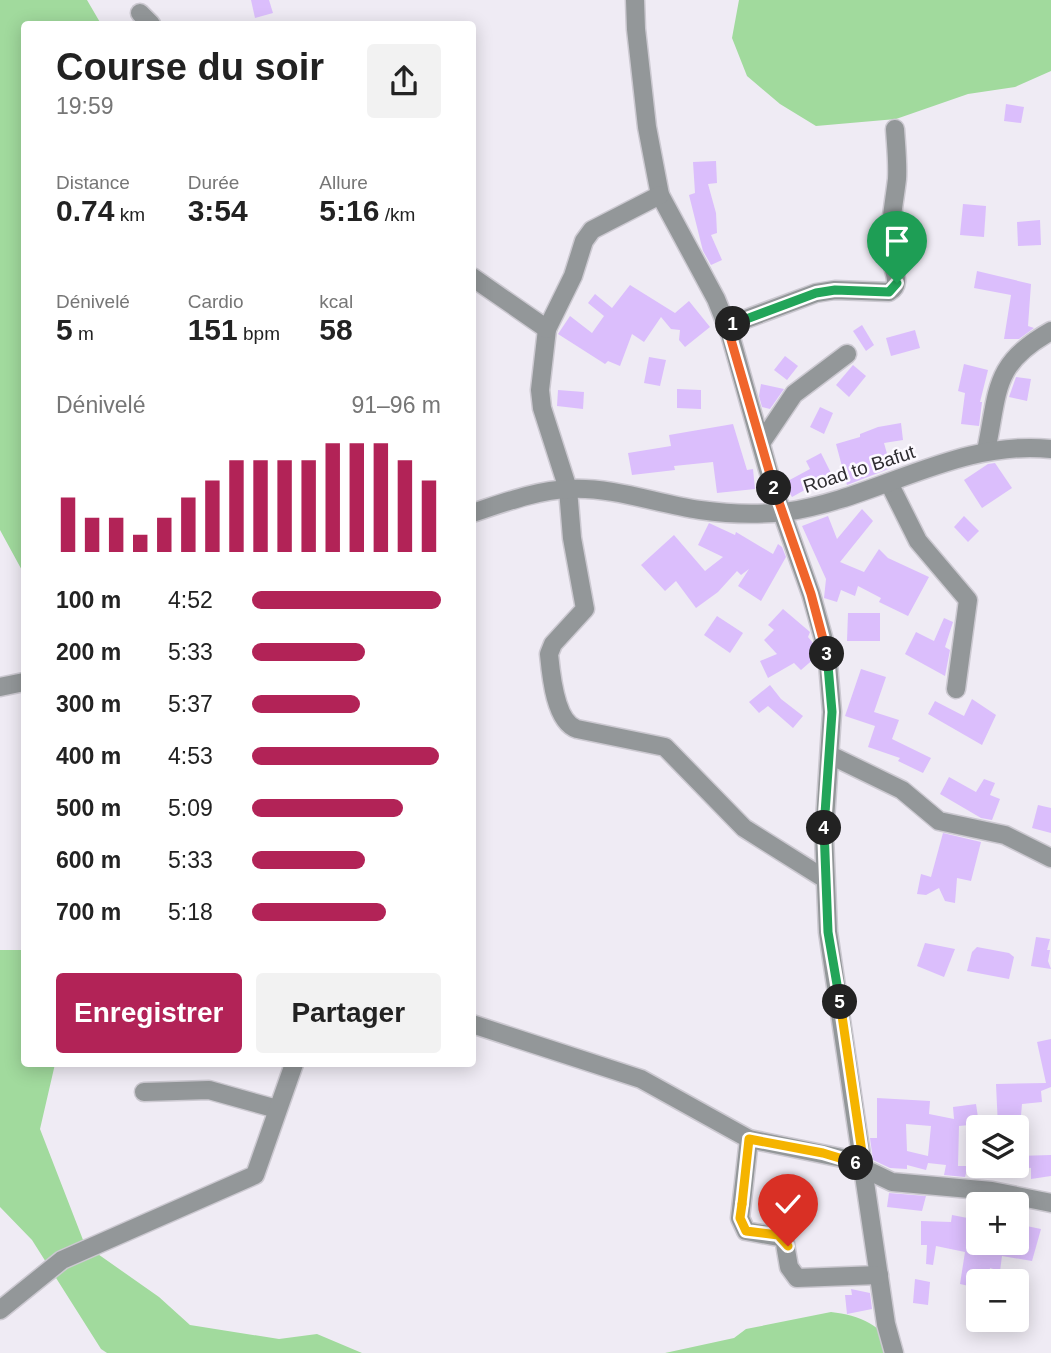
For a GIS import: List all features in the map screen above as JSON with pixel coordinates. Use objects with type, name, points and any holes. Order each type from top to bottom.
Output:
[{"type":"street","points":[[635,0],[635,29],[646,115],[660,195],[716,299],[727,326],[772,484],[784,512],[827,651],[832,712],[824,836],[828,932],[886,1324],[894,1353]]},
{"type":"street","points":[[727,326],[816,293],[835,290],[889,292],[895,288],[897,283],[891,257],[891,212],[897,175],[895,129]]},
{"type":"street","points":[[660,195],[592,230],[584,241],[573,276],[547,329],[540,390],[542,408],[568,489],[573,550],[585,609],[553,644],[549,654],[562,718],[569,727],[665,747],[744,828],[825,879]]},
{"type":"street","points":[[476,280],[547,329]]},
{"type":"street","points":[[986,451],[1004,371],[1025,345],[1051,331]]},
{"type":"street","points":[[761,443],[794,394],[847,354]]},
{"type":"street","name":"Road to Bafut","points":[[476,512],[540,493],[568,489],[613,491],[700,510],[758,514],[784,512],[827,504],[957,457],[986,451],[1051,449]]},
{"type":"street","points":[[890,483],[918,541],[968,600],[956,689]]},
{"type":"street","points":[[758,514],[772,484]]},
{"type":"street","points":[[0,687],[21,683]]},
{"type":"street","points":[[830,755],[902,790],[939,821],[1004,835],[1051,858]]},
{"type":"street","points":[[476,1025],[641,1079],[749,1139],[823,1153],[864,1166],[877,1177],[892,1182],[992,1191],[1051,1203]]},
{"type":"street","points":[[0,1310],[62,1260],[253,1177],[293,1067]]},
{"type":"street","points":[[145,1092],[209,1090],[277,1109]]},
{"type":"street","points":[[749,1139],[740,1218],[746,1231],[784,1238],[789,1267],[797,1278],[879,1275]]},
{"type":"green space","points":[[0,0],[87,0],[99,21],[21,21],[21,568],[0,530]]},
{"type":"green space","points":[[739,0],[1051,0],[1051,71],[1015,87],[968,94],[896,119],[816,126],[780,104],[747,76],[732,38]]},
{"type":"green space","points":[[0,950],[21,950],[21,1067],[54,1067],[40,1129],[85,1245],[159,1297],[190,1325],[279,1339],[317,1334],[362,1353],[107,1353],[101,1349],[32,1240],[0,1207]]},
{"type":"green space","points":[[831,1312],[870,1323],[884,1335],[894,1353],[665,1353],[734,1338],[746,1329]]},
{"type":"building","points":[[251,0],[269,0],[273,13],[255,18]]},
{"type":"building","points":[[1006,104],[1024,107],[1021,123],[1004,121]]},
{"type":"building","points":[[716,161],[717,183],[708,184],[716,213],[717,233],[711,235],[722,260],[711,265],[703,251],[689,195],[695,193],[693,162]]},
{"type":"building","points":[[963,204],[986,206],[984,237],[960,235]]},
{"type":"building","points":[[1040,220],[1041,245],[1018,246],[1017,222]]},
{"type":"building","points":[[977,271],[1031,284],[1028,326],[1034,328],[1019,339],[1004,339],[1011,295],[974,288]]},
{"type":"building","points":[[630,285],[675,313],[689,301],[710,327],[685,347],[679,340],[680,330],[671,329],[661,317],[644,342],[632,334],[620,366],[608,361],[605,364],[558,334],[570,316],[592,333],[604,316],[588,303],[595,294],[612,308]]},
{"type":"building","points":[[862,325],[874,345],[866,351],[853,331]]},
{"type":"building","points":[[915,330],[920,348],[891,356],[886,338]]},
{"type":"building","points":[[785,356],[798,366],[787,380],[774,370]]},
{"type":"building","points":[[649,357],[666,360],[660,386],[644,383]]},
{"type":"building","points":[[964,364],[988,370],[980,402],[979,426],[961,424],[965,393],[958,391]]},
{"type":"building","points":[[853,365],[866,376],[849,397],[836,385]]},
{"type":"building","points":[[1016,377],[1031,379],[1027,401],[1009,397]]},
{"type":"building","points":[[761,384],[784,389],[770,409],[762,407],[759,396]]},
{"type":"building","points":[[677,389],[701,390],[701,409],[677,408]]},
{"type":"building","points":[[558,390],[584,392],[583,409],[557,406]]},
{"type":"building","points":[[820,407],[833,413],[824,434],[810,427]]},
{"type":"building","points":[[901,423],[903,440],[884,443],[891,468],[847,485],[836,444],[860,437],[860,434],[878,427]]},
{"type":"building","points":[[733,424],[747,470],[753,469],[755,489],[717,493],[713,462],[674,466],[675,470],[632,475],[628,453],[671,446],[669,435]]},
{"type":"building","points":[[821,453],[832,475],[792,497],[784,483],[810,469],[806,461]]},
{"type":"building","points":[[995,463],[1012,488],[982,508],[964,480],[988,464]]},
{"type":"building","points":[[862,509],[873,521],[840,562],[864,572],[879,549],[888,558],[929,577],[908,616],[879,602],[881,598],[858,586],[855,596],[841,590],[837,602],[824,598],[826,579],[802,526],[828,516],[837,539]]},
{"type":"building","points":[[964,516],[979,531],[968,542],[954,527]]},
{"type":"building","points":[[709,523],[735,535],[736,532],[773,554],[778,544],[782,547],[786,557],[761,601],[738,586],[749,569],[741,575],[737,571],[718,592],[696,608],[676,581],[665,591],[641,565],[674,535],[705,571],[723,557],[698,545]]},
{"type":"building","points":[[783,609],[810,632],[808,637],[813,643],[816,657],[801,670],[794,663],[768,678],[760,661],[777,654],[764,640],[774,630],[768,625]]},
{"type":"building","points":[[848,613],[880,613],[880,641],[847,641]]},
{"type":"building","points":[[717,616],[743,633],[730,653],[704,635]]},
{"type":"building","points":[[944,618],[953,622],[945,647],[950,650],[945,676],[905,654],[916,632],[934,641]]},
{"type":"building","points":[[861,669],[886,677],[874,712],[899,720],[892,739],[931,758],[923,773],[898,761],[900,758],[868,747],[875,726],[845,716]]},
{"type":"building","points":[[770,685],[781,699],[803,716],[793,728],[768,706],[759,713],[749,702]]},
{"type":"building","points":[[972,699],[996,715],[982,745],[928,714],[935,701],[964,716]]},
{"type":"building","points":[[949,777],[976,792],[984,779],[995,783],[990,795],[1000,799],[992,820],[981,818],[940,794]]},
{"type":"building","points":[[1038,805],[1051,808],[1051,833],[1032,828]]},
{"type":"building","points":[[943,833],[981,842],[971,881],[957,878],[955,903],[945,901],[939,888],[926,895],[917,894],[921,874],[931,877]]},
{"type":"building","points":[[1036,937],[1050,939],[1047,950],[1050,950],[1048,961],[1051,969],[1031,966]]},
{"type":"building","points":[[925,943],[955,949],[944,977],[917,966]]},
{"type":"building","points":[[977,947],[1009,953],[1014,957],[1009,979],[967,971],[972,952]]},
{"type":"building","points":[[1051,1039],[1051,1087],[1041,1091],[1042,1102],[1022,1104],[1021,1115],[997,1115],[996,1084],[1046,1083],[1037,1042]]},
{"type":"building","points":[[877,1098],[930,1101],[929,1114],[954,1119],[953,1107],[976,1104],[978,1115],[966,1115],[966,1125],[959,1126],[958,1166],[966,1166],[965,1177],[944,1175],[946,1165],[928,1163],[926,1170],[907,1165],[907,1169],[890,1168],[873,1160],[870,1138],[877,1138]],"holes":[[[906,1124],[931,1126],[928,1156],[907,1151]]]},
{"type":"building","points":[[1051,1155],[1051,1176],[1031,1179],[1029,1156]]},
{"type":"building","points":[[889,1193],[926,1196],[922,1211],[887,1207]]},
{"type":"building","points":[[952,1215],[966,1218],[966,1255],[1029,1255],[1029,1226],[1041,1229],[1032,1261],[1002,1256],[1000,1269],[966,1269],[966,1285],[960,1284],[965,1252],[936,1246],[933,1265],[926,1264],[927,1245],[921,1245],[921,1221],[951,1222]]},
{"type":"building","points":[[915,1279],[930,1282],[928,1305],[913,1303]]},
{"type":"building","points":[[851,1289],[870,1293],[872,1309],[847,1314],[845,1295],[852,1295]]},
{"type":"route","points":[[788,1246],[784,1238],[778,1235],[746,1231],[740,1218],[749,1139],[823,1153],[864,1166],[828,932],[824,836],[832,712],[827,651],[784,512],[772,484],[727,326],[816,293],[835,290],[889,292],[897,283]]}]
